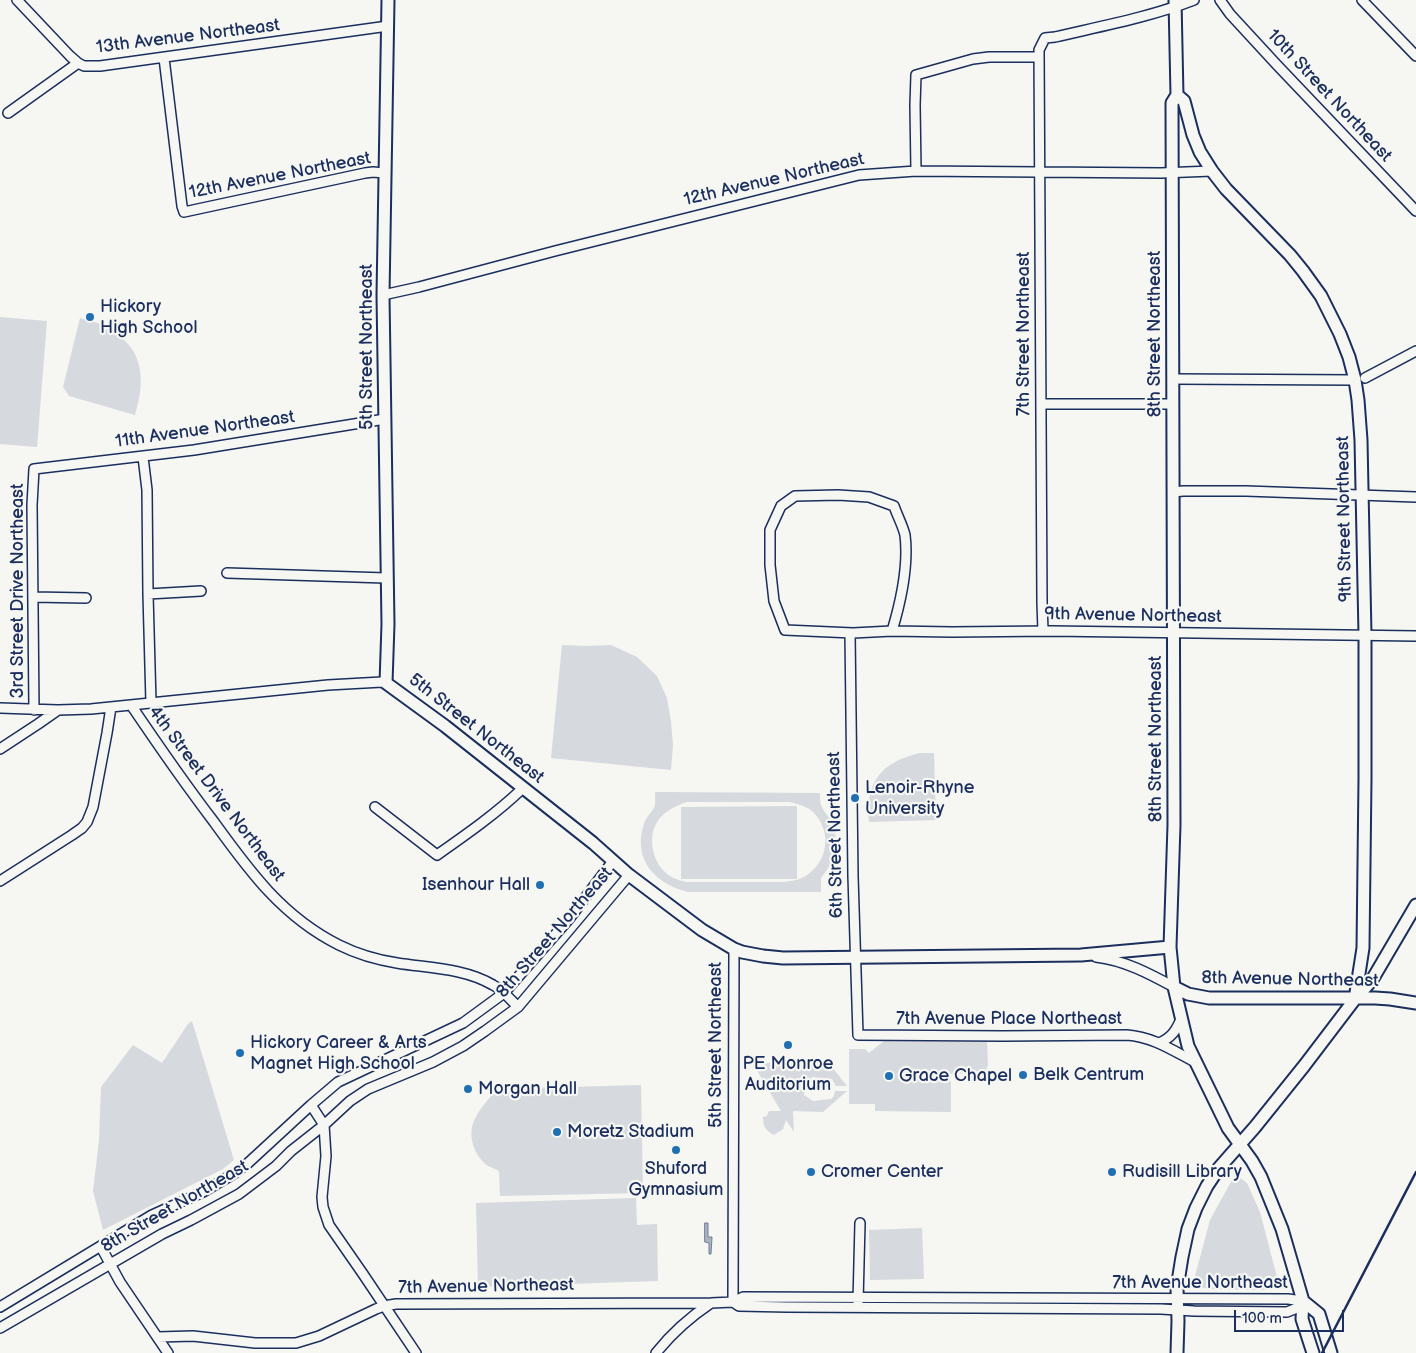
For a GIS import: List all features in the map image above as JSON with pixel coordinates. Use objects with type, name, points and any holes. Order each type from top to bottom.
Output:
[{"type":"main road","name":"5th Street Northeast","points":[[388,0],[384,295],[388,624],[386,683],[523,788],[629,875],[702,930],[734,949]]},
{"type":"main road","points":[[1175,4],[1178,96]]},
{"type":"main road","name":"9th Street Northeast","points":[[1178,96],[1184,101],[1193,136],[1212,171],[1226,189],[1290,255],[1315,287],[1329,310],[1360,379],[1358,400],[1361,426],[1363,495],[1365,779],[1363,948],[1355,999]]},
{"type":"main road","name":"8th Street Northeast","points":[[1178,96],[1172,103],[1174,825],[1170,947],[1174,988],[1188,1046],[1228,1128],[1256,1169],[1268,1194],[1282,1229],[1304,1301]]},
{"type":"main road","points":[[1177,1353],[1177,1288],[1182,1257],[1188,1229],[1206,1186],[1372,980],[1416,906]]},
{"type":"main road","points":[[734,949],[752,955],[783,958],[855,958],[1081,955],[1170,947]]},
{"type":"main road","name":"8th Avenue Northeast","points":[[1174,988],[1188,994],[1209,998],[1390,999],[1416,1003]]},
{"type":"main road","points":[[1304,1301],[1302,1320],[1313,1353]]},
{"type":"main road","points":[[1304,1301],[1319,1314],[1331,1353]]},
{"type":"street","points":[[17,0],[78,63]]},
{"type":"street","points":[[1175,4],[1194,0]]},
{"type":"street","name":"10th Street Northeast","points":[[1220,0],[1230,14],[1277,65],[1416,212]]},
{"type":"street","points":[[1362,0],[1416,56]]},
{"type":"street","name":"7th Street Northeast","points":[[1043,631],[1039,50],[1045,38],[1175,4]]},
{"type":"street","name":"13th Avenue Northeast","points":[[8,113],[78,63],[84,66],[100,66],[388,26]]},
{"type":"street","points":[[916,171],[914,105],[916,75],[973,59],[988,57],[1039,57]]},
{"type":"street","name":"12th Avenue Northeast","points":[[164,58],[184,212],[373,172],[385,173]]},
{"type":"street","name":"12th Avenue Northeast","points":[[384,295],[847,177],[874,173],[916,171],[1212,171]]},
{"type":"street","points":[[1173,379],[1360,379],[1416,351]]},
{"type":"street","points":[[1041,404],[1173,404]]},
{"type":"street","name":"11th Avenue Northeast","points":[[34,473],[34,469],[194,450],[385,419]]},
{"type":"street","name":"4th Street Drive Northeast","points":[[143,457],[146,490],[151,703]]},
{"type":"street","name":"3rd Street Drive Northeast","points":[[34,473],[32,505],[34,710]]},
{"type":"street","points":[[1173,492],[1246,491],[1416,497]]},
{"type":"street","points":[[850,633],[785,630],[774,601],[770,565],[770,530],[781,506],[795,496],[838,495],[868,497],[894,506],[905,534],[905,561],[899,609],[892,631]]},
{"type":"street","points":[[227,573],[386,578]]},
{"type":"street","points":[[148,594],[201,591]]},
{"type":"street","points":[[33,597],[86,598]]},
{"type":"street","name":"9th Avenue Northeast","points":[[850,633],[892,631],[1043,631],[1416,636]]},
{"type":"street","name":"6th Street Northeast","points":[[850,633],[852,855],[858,1035]]},
{"type":"street","points":[[0,708],[58,710],[111,707],[328,685],[386,683]]},
{"type":"street","name":"4th Street Drive Northeast","points":[[130,705],[243,862],[275,899],[296,918],[332,942],[361,954],[394,963],[471,975],[493,985],[504,993],[518,1008]]},
{"type":"street","points":[[0,881],[79,831],[87,822],[93,807],[111,707]]},
{"type":"street","points":[[0,749],[58,710]]},
{"type":"street","points":[[375,807],[437,854],[493,814],[523,788]]},
{"type":"street","points":[[0,1307],[152,1215],[203,1192],[235,1173],[338,1082],[463,1023],[504,993],[569,918],[613,861]]},
{"type":"street","name":"8th Street Northeast","points":[[0,1328],[162,1234],[239,1194],[270,1171],[350,1101],[368,1089],[440,1058],[485,1031],[518,1008],[629,875]]},
{"type":"street","name":"5th Street Northeast","points":[[733,1302],[734,949]]},
{"type":"street","name":"8th Avenue Northeast","points":[[1081,955],[1108,958],[1126,964],[1174,988]]},
{"type":"street","points":[[1159,1043],[1172,1035],[1178,1028],[1181,1019]]},
{"type":"street","name":"7th Avenue Place Northeast","points":[[858,1035],[1142,1036],[1195,1062]]},
{"type":"street","points":[[311,1105],[324,1125],[326,1156],[322,1197],[329,1225],[416,1353]]},
{"type":"street","points":[[858,1303],[860,1223]]},
{"type":"street","points":[[101,1247],[120,1282],[168,1353]]},
{"type":"street","name":"7th Avenue Northeast","points":[[158,1336],[193,1336],[254,1343],[296,1343],[320,1336],[384,1306],[396,1304],[733,1302],[739,1306],[858,1303],[1178,1304],[1194,1311],[1287,1312],[1297,1308],[1304,1301]]},
{"type":"street","points":[[656,1353],[679,1327],[711,1303]]},
{"type":"shaded area","points":[[0,317],[47,321],[37,447],[0,444]]},
{"type":"shaded area","points":[[80,318],[106,326],[130,346],[139,364],[141,384],[135,415],[69,396],[63,387]]},
{"type":"shaded area","points":[[562,645],[611,645],[637,657],[657,676],[667,698],[671,721],[673,745],[671,770],[551,758]]},
{"type":"shaded area","points":[[920,753],[934,753],[936,820],[869,822],[868,808],[870,796],[878,776],[895,762]]},
{"type":"shaded area","points":[[655,792],[820,793],[821,805],[830,820],[836,837],[833,858],[821,878],[821,892],[688,892],[666,883],[649,868],[641,848],[644,824],[655,806]],"holes":[[[687,802],[789,802],[805,807],[814,813],[820,821],[825,837],[825,846],[819,862],[814,869],[802,878],[784,882],[686,882],[667,874],[657,862],[652,843],[656,824],[665,813],[682,804]]]},
{"type":"shaded area","points":[[797,806],[797,879],[681,879],[681,807]]},
{"type":"shaded area","points":[[192,1021],[234,1160],[223,1169],[103,1230],[93,1191],[99,1140],[101,1087],[133,1045],[162,1063],[188,1024]]},
{"type":"shaded area","points":[[884,1041],[987,1042],[988,1065],[985,1072],[947,1074],[951,1083],[951,1112],[875,1111],[875,1104],[849,1104],[849,1049],[865,1049],[869,1053]]},
{"type":"shaded area","points":[[771,1062],[828,1062],[847,1086],[836,1086],[832,1079],[812,1077],[805,1086],[804,1095],[813,1101],[831,1099],[835,1091],[847,1091],[823,1112],[793,1111],[794,1132],[786,1120],[783,1129],[774,1135],[765,1128],[763,1117],[767,1116],[769,1111],[781,1111],[755,1067]]},
{"type":"shaded area","name":"Moretz Stadium","points":[[641,1085],[643,1193],[500,1196],[499,1171],[488,1166],[479,1157],[471,1133],[476,1117],[497,1089]]},
{"type":"shaded area","points":[[1239,1177],[1247,1183],[1260,1212],[1278,1281],[1266,1290],[1210,1289],[1199,1287],[1195,1276],[1210,1220],[1232,1180]]},
{"type":"shaded area","points":[[636,1198],[637,1225],[657,1224],[658,1281],[478,1287],[476,1203]]},
{"type":"shaded area","points":[[705,1223],[708,1223],[708,1237],[712,1237],[711,1254],[709,1254],[709,1243],[705,1242]]},
{"type":"shaded area","points":[[922,1228],[924,1279],[870,1280],[869,1230]]},
{"type":"railway","points":[[1322,1353],[1416,1172]]},
{"type":"place","name":"Hickory High School","points":[[90,317]]},
{"type":"place","name":"Lenoir-Rhyne University","points":[[855,798]]},
{"type":"place","name":"Isenhour Hall","points":[[540,885]]},
{"type":"place","name":"PE Monroe Auditorium","points":[[788,1045]]},
{"type":"place","name":"Hickory Career & Arts Magnet High School","points":[[240,1053]]},
{"type":"place","name":"Belk Centrum","points":[[1023,1075]]},
{"type":"place","name":"Grace Chapel","points":[[889,1076]]},
{"type":"place","name":"Morgan Hall","points":[[468,1089]]},
{"type":"place","name":"Moretz Stadium","points":[[557,1132]]},
{"type":"place","name":"Shuford Gymnasium","points":[[676,1150]]},
{"type":"place","name":"Cromer Center","points":[[811,1172]]},
{"type":"place","name":"Rudisill Library","points":[[1112,1172]]}]
